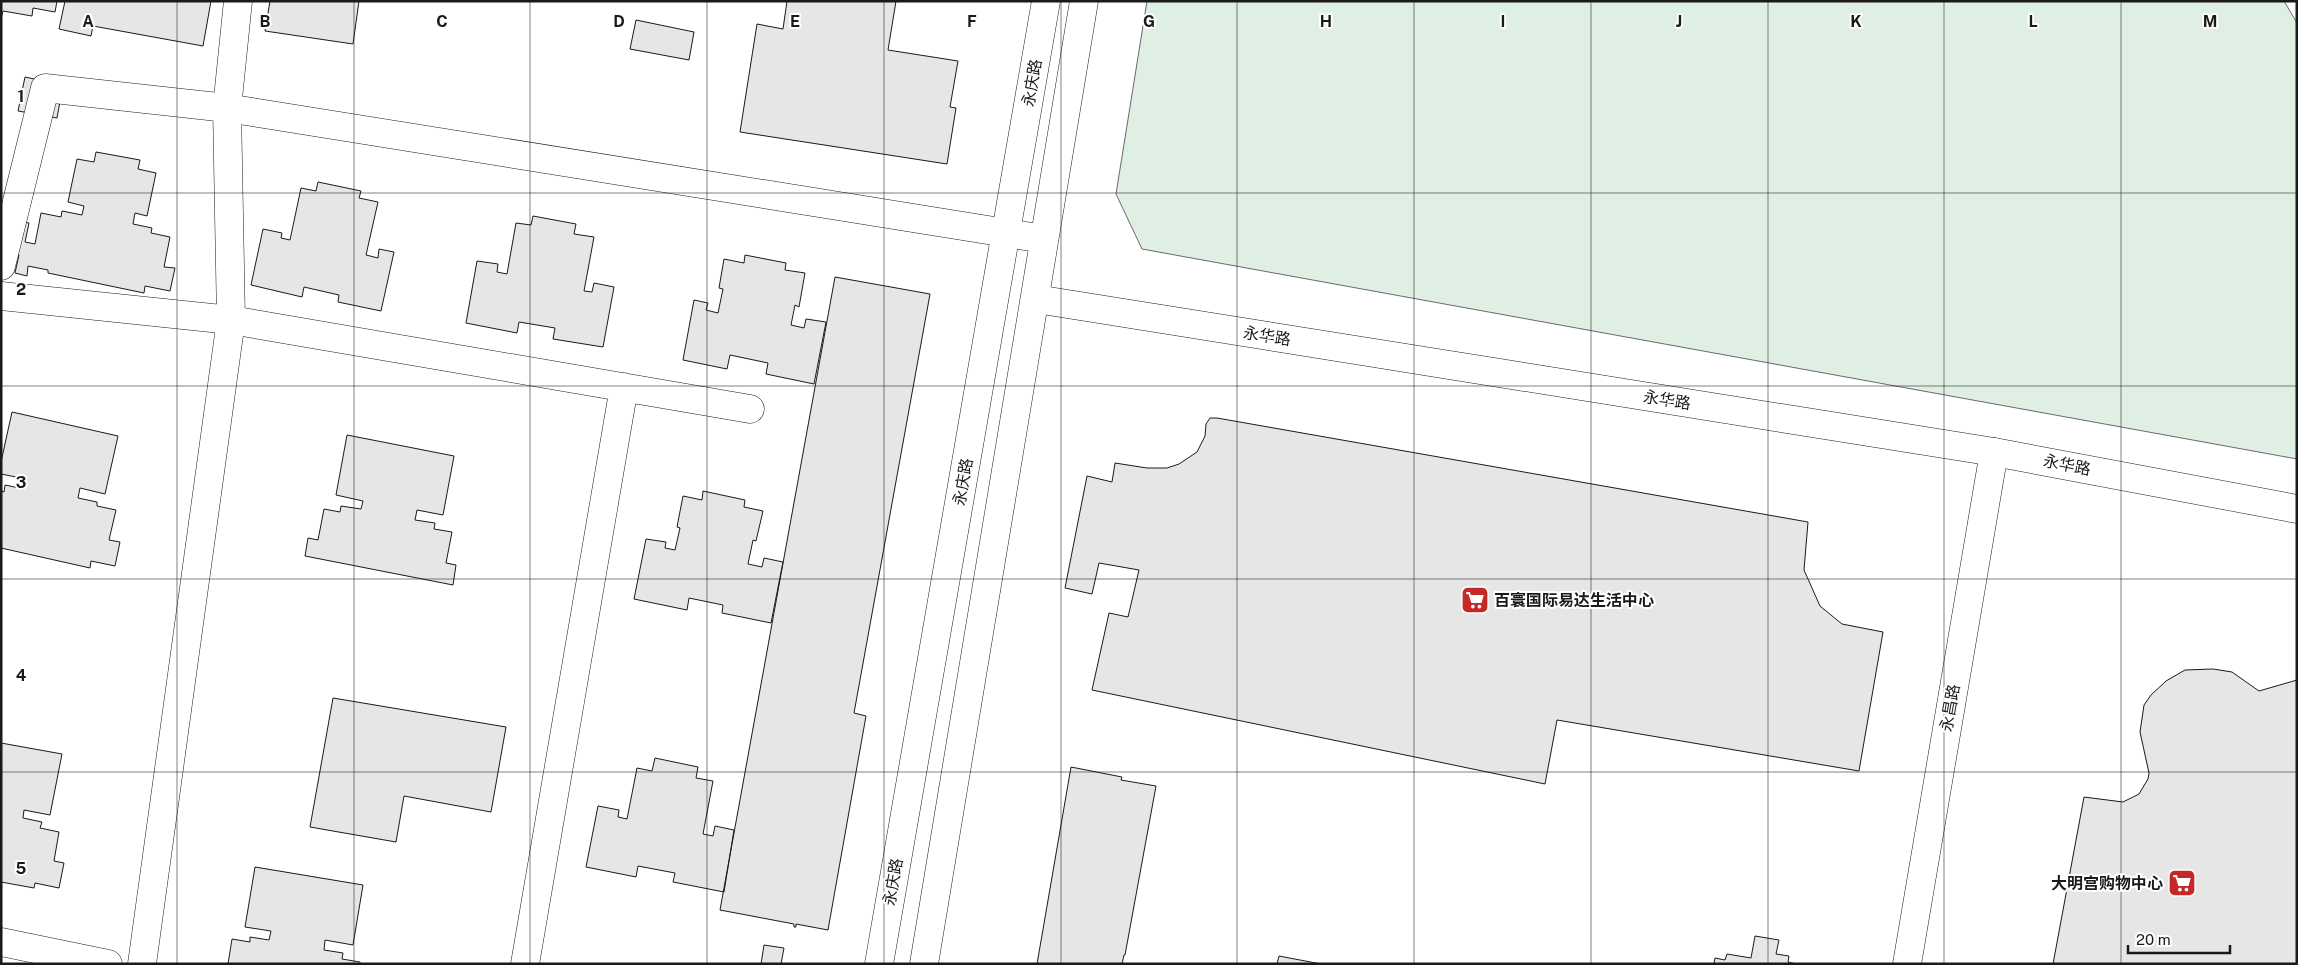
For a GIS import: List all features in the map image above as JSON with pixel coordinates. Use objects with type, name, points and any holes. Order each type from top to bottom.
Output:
[{"type":"street","points":[[142,964],[231,320],[227,108],[238,1]]},
{"type":"street","name":"永庆路","points":[[879,964],[1046,1]]},
{"type":"street","points":[[924,964],[1084,1]]},
{"type":"street","points":[[1,266],[45,88],[227,108],[1044,239]]},
{"type":"street","points":[[1,296],[231,320],[750,409]]},
{"type":"street","name":"永华路","points":[[1036,299],[1994,452],[2297,509]]},
{"type":"street","points":[[525,964],[624,388]]},
{"type":"street","name":"永昌路","points":[[1906,964],[1994,452]]},
{"type":"street","points":[[1,942],[108,964]]},
{"type":"green space","points":[[1147,1],[2284,1],[2297,23],[2297,459],[1142,249],[1116,194]]},
{"type":"building","points":[[1,1],[57,1],[55,12],[33,8],[32,16],[3,11],[1,18]]},
{"type":"building","points":[[65,1],[211,1],[203,46],[93,26],[91,36],[59,29]]},
{"type":"building","points":[[270,1],[359,1],[353,44],[265,31]]},
{"type":"building","points":[[787,1],[896,1],[888,50],[958,61],[950,107],[956,108],[947,164],[740,132],[757,24],[783,29]]},
{"type":"building","points":[[636,20],[694,32],[689,60],[630,49]]},
{"type":"building","points":[[25,77],[63,85],[57,118],[18,111]]},
{"type":"building","points":[[96,152],[140,160],[138,169],[156,173],[147,216],[135,213],[133,224],[152,228],[151,233],[170,237],[164,267],[175,268],[170,291],[145,286],[144,293],[48,273],[48,270],[28,266],[27,276],[15,273],[19,255],[3,251],[9,219],[29,223],[25,242],[35,244],[41,213],[61,217],[62,211],[82,215],[84,206],[68,202],[77,159],[94,162]]},
{"type":"building","points":[[318,182],[361,191],[359,198],[378,202],[366,255],[378,258],[379,249],[394,252],[381,311],[338,302],[339,295],[304,287],[302,297],[251,285],[263,229],[282,233],[281,238],[290,240],[301,188],[316,191]]},
{"type":"building","points":[[533,216],[576,224],[574,234],[594,237],[584,291],[592,292],[594,283],[614,287],[603,347],[553,339],[555,328],[519,322],[517,333],[466,323],[477,261],[498,264],[497,272],[507,274],[516,223],[531,225]]},
{"type":"building","points":[[745,255],[786,263],[785,270],[805,273],[799,307],[795,305],[791,325],[804,328],[806,319],[826,322],[814,384],[766,374],[768,363],[730,355],[727,369],[683,360],[694,300],[708,303],[706,310],[718,313],[723,289],[719,288],[724,259],[744,263]]},
{"type":"building","points":[[835,277],[930,294],[854,713],[866,716],[828,930],[796,924],[796,927],[794,927],[794,924],[720,910]]},
{"type":"building","points":[[12,412],[118,436],[105,494],[80,488],[78,498],[97,502],[97,506],[116,510],[109,540],[120,542],[115,566],[91,561],[90,568],[1,548],[1,491],[4,492],[5,485],[24,489],[26,479],[1,474],[1,462]]},
{"type":"building","name":"百寰国际易达生活中心","points":[[1210,418],[1808,522],[1804,570],[1820,606],[1842,624],[1883,632],[1859,771],[1557,720],[1545,784],[1092,690],[1109,613],[1128,617],[1139,570],[1099,563],[1092,594],[1065,588],[1087,476],[1112,482],[1115,463],[1147,468],[1167,468],[1179,464],[1197,452],[1205,436],[1206,424]]},
{"type":"building","points":[[347,435],[454,456],[443,515],[417,510],[415,520],[435,523],[434,529],[452,532],[446,563],[456,565],[453,585],[305,556],[308,538],[318,540],[324,509],[340,512],[341,506],[361,509],[363,501],[336,495]]},
{"type":"building","points":[[703,491],[745,500],[744,507],[763,511],[756,541],[753,540],[748,564],[762,567],[764,558],[783,562],[771,623],[722,613],[723,605],[689,598],[687,610],[634,599],[646,539],[666,542],[665,548],[675,550],[680,528],[677,527],[683,496],[702,500]]},
{"type":"building","name":"大明宫购物中心","points":[[2213,669],[2232,672],[2259,691],[2297,680],[2297,964],[2053,964],[2084,797],[2123,802],[2139,794],[2148,779],[2149,773],[2140,732],[2144,705],[2151,695],[2166,681],[2185,670]]},
{"type":"building","points":[[333,698],[506,727],[491,812],[404,796],[396,842],[310,827]]},
{"type":"building","points":[[1,743],[62,754],[50,815],[24,810],[23,818],[42,822],[40,828],[59,832],[54,861],[64,863],[59,888],[35,883],[34,888],[1,882]]},
{"type":"building","points":[[655,758],[698,767],[696,778],[713,781],[703,834],[713,836],[715,826],[734,830],[724,892],[673,882],[675,873],[638,866],[636,877],[586,867],[598,806],[619,810],[618,817],[627,819],[637,768],[652,771]]},
{"type":"building","points":[[1071,767],[1122,777],[1121,780],[1156,786],[1122,964],[1037,964]]},
{"type":"building","points":[[255,867],[363,885],[353,945],[325,940],[324,950],[343,953],[342,959],[360,962],[360,964],[228,964],[232,939],[250,942],[250,937],[269,940],[271,931],[245,927]]},
{"type":"building","points":[[1755,936],[1779,940],[1776,954],[1789,956],[1788,962],[1796,964],[1714,964],[1715,958],[1725,960],[1727,954],[1751,958]]},
{"type":"building","points":[[764,945],[784,948],[781,964],[761,964]]},
{"type":"building","points":[[1279,956],[1321,964],[1277,964]]},
{"type":"place","name":"百寰国际易达生活中心","points":[[1475,600]]},
{"type":"place","name":"大明宫购物中心","points":[[2182,883]]}]
